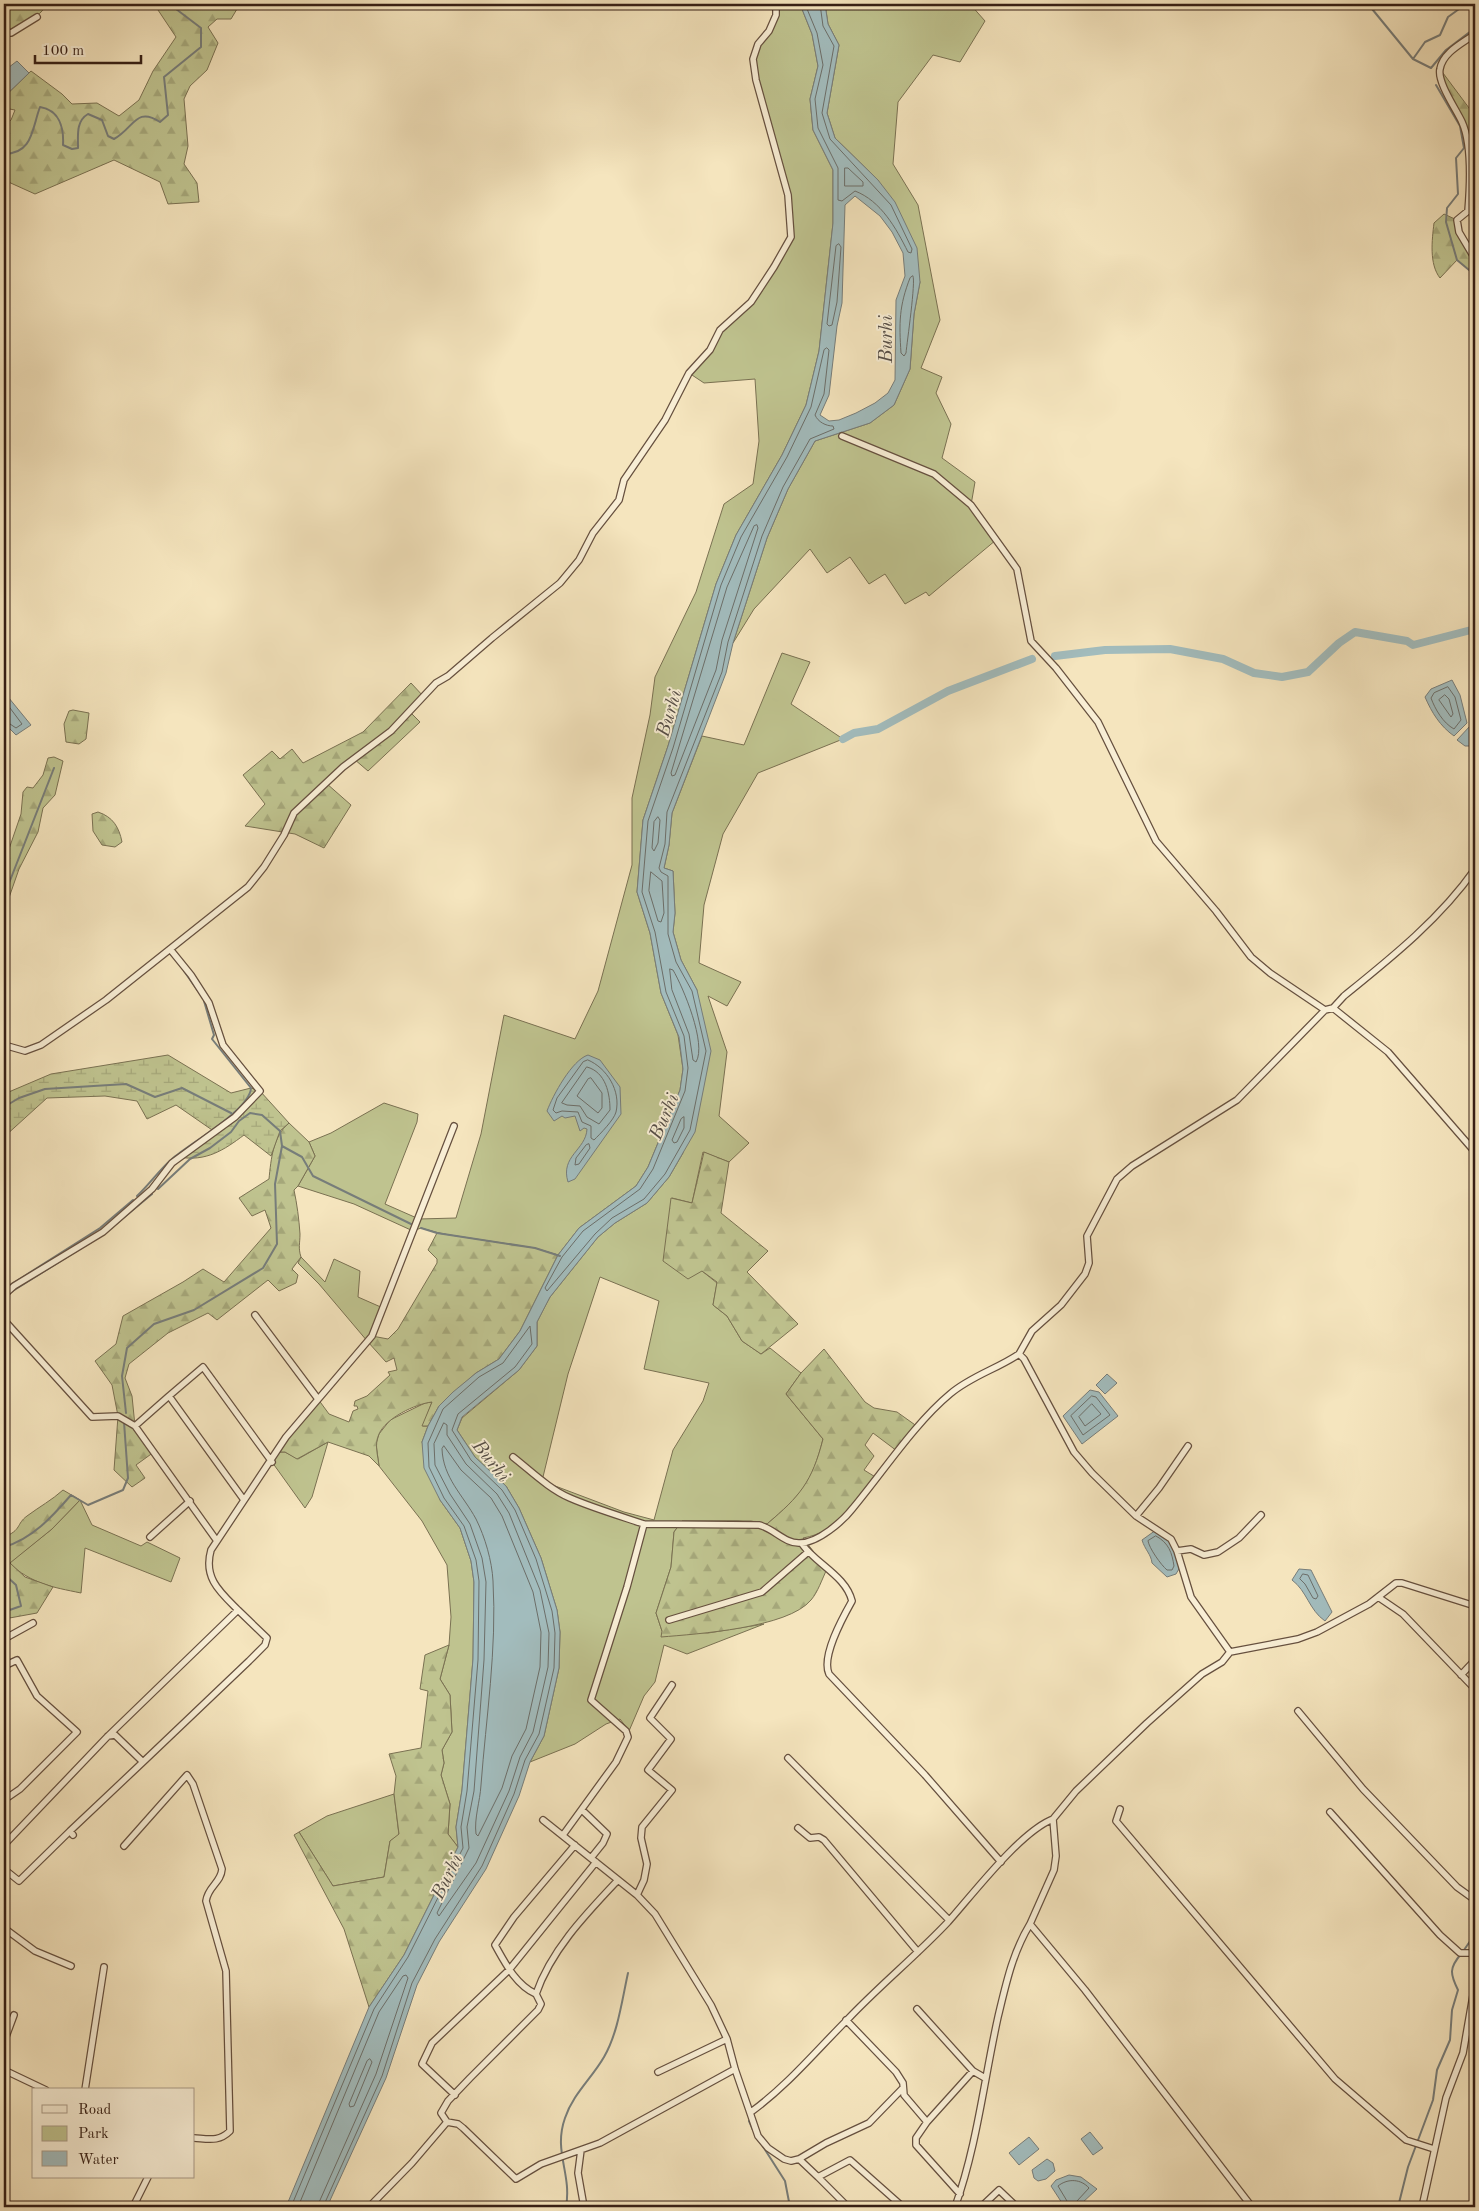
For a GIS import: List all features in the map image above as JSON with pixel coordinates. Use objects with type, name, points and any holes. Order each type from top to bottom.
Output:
[{"type":"street","points":[[4,1044],[25,1051],[41,1045],[106,1000],[248,887],[264,867],[284,835],[294,813],[343,767],[391,730],[436,683],[448,676],[560,584],[580,560],[592,533],[619,500],[624,480],[665,420],[689,373],[710,350],[720,330],[751,302],[791,237],[788,195],[756,80],[753,59],[758,44],[769,31],[776,15],[776,4]]},
{"type":"street","points":[[4,32],[11,33],[37,16]]},
{"type":"street","points":[[1475,34],[1447,55],[1440,69],[1440,79],[1463,125],[1468,154],[1470,193],[1468,211],[1457,220],[1459,232],[1475,258]]},
{"type":"street","points":[[842,436],[934,474],[971,505],[1017,569],[1031,642],[1056,668],[1098,722],[1156,841],[1216,911],[1251,957],[1270,974],[1325,1010]]},
{"type":"street","points":[[514,1456],[542,1481],[569,1498],[644,1524],[759,1525],[792,1542],[802,1544],[839,1524],[929,1414],[948,1395],[963,1384],[1019,1354],[1032,1331],[1061,1305],[1085,1274],[1089,1263],[1087,1236],[1116,1180],[1132,1166],[1248,1091],[1277,1058],[1325,1010],[1333,1008],[1344,996],[1431,922],[1462,888],[1475,869]]},
{"type":"street","points":[[4,1295],[14,1286],[103,1232],[152,1189],[172,1163],[235,1117],[260,1092],[223,1045],[209,1003],[191,975],[170,949]]},
{"type":"street","points":[[1333,1008],[1388,1052],[1475,1152]]},
{"type":"street","points":[[4,1870],[19,1881],[72,1833],[265,1644],[267,1638],[211,1581],[209,1557],[216,1541],[272,1462],[286,1437],[372,1336],[455,1128],[454,1126]]},
{"type":"street","points":[[255,1315],[318,1398]]},
{"type":"street","points":[[4,1320],[92,1417],[118,1416],[135,1426],[190,1501],[216,1541]]},
{"type":"street","points":[[1019,1354],[1029,1367],[1074,1452],[1092,1473],[1136,1516],[1168,1536],[1177,1552],[1191,1597],[1230,1652]]},
{"type":"street","points":[[135,1426],[203,1367],[272,1462]]},
{"type":"street","points":[[169,1396],[244,1500]]},
{"type":"street","points":[[1136,1516],[1159,1488],[1188,1446]]},
{"type":"street","points":[[150,1537],[190,1501]]},
{"type":"street","points":[[1177,1552],[1191,1549],[1204,1554],[1218,1552],[1239,1538],[1261,1515]]},
{"type":"street","points":[[564,1835],[616,1762],[628,1737],[626,1731],[593,1704],[591,1700],[627,1587],[644,1524]]},
{"type":"street","points":[[802,1544],[808,1552],[844,1584],[852,1601],[839,1624],[827,1664],[829,1674],[918,1767],[1001,1862]]},
{"type":"street","points":[[669,1620],[762,1592],[796,1560],[808,1552]]},
{"type":"street","points":[[752,2112],[806,2065],[846,2020],[949,1920],[1016,1846],[1046,1822],[1053,1819],[1076,1791],[1147,1724],[1202,1674],[1222,1662],[1230,1652],[1298,1639],[1317,1632],[1369,1604],[1396,1583],[1402,1583],[1475,1606]]},
{"type":"street","points":[[1378,1597],[1403,1614],[1475,1689]]},
{"type":"street","points":[[4,1846],[108,1736],[238,1610]]},
{"type":"street","points":[[4,1638],[33,1624]]},
{"type":"street","points":[[4,1666],[17,1660],[37,1696],[78,1732],[20,1789],[4,1800]]},
{"type":"street","points":[[1461,1675],[1475,1660]]},
{"type":"street","points":[[637,1895],[644,1880],[647,1864],[641,1838],[642,1827],[672,1790],[648,1770],[671,1739],[650,1718],[672,1685]]},
{"type":"street","points":[[1298,1711],[1362,1789],[1457,1887],[1475,1900]]},
{"type":"street","points":[[108,1736],[115,1736],[144,1762]]},
{"type":"street","points":[[788,1758],[949,1920]]},
{"type":"street","points":[[124,1846],[187,1775],[192,1784],[222,1869],[222,1876],[208,1891],[206,1901],[226,1972],[230,2131],[223,2138],[215,2140],[195,2138]]},
{"type":"street","points":[[1120,1809],[1116,1821],[1334,2079],[1385,2124],[1412,2143],[1434,2149]]},
{"type":"street","points":[[455,2095],[422,2064],[423,2060],[432,2043],[509,1970],[594,1860],[607,1834],[582,1810]]},
{"type":"street","points":[[1330,1812],[1440,1935],[1463,1953],[1475,1953]]},
{"type":"street","points":[[955,2207],[972,2150],[985,2078],[1010,1967],[1017,1946],[1030,1924],[1054,1870],[1056,1856],[1053,1819]]},
{"type":"street","points":[[543,1820],[637,1895],[655,1914],[711,2005],[727,2039],[734,2069],[752,2112],[758,2136],[768,2148],[784,2159],[791,2161],[799,2159],[826,2143],[869,2123],[902,2089]]},
{"type":"street","points":[[798,1828],[810,1838],[820,1837],[824,1840],[918,1952]]},
{"type":"street","points":[[575,1845],[496,1940],[495,1945],[509,1970],[525,1987],[536,1994],[541,2004],[538,2010],[505,2041],[455,2095],[441,2113],[447,2122],[458,2124],[463,2128],[516,2180],[540,2164],[600,2143],[734,2069]]},
{"type":"street","points":[[536,1994],[563,1943],[618,1880]]},
{"type":"street","points":[[1030,1924],[1085,1990],[1252,2207]]},
{"type":"street","points":[[4,1928],[35,1951],[71,1966]]},
{"type":"street","points":[[86,2088],[104,1967]]},
{"type":"street","points":[[1422,2207],[1446,2098],[1463,2053],[1475,1984]]},
{"type":"street","points":[[917,2009],[973,2071],[985,2078]]},
{"type":"street","points":[[4,2042],[14,2015]]},
{"type":"street","points":[[846,2020],[896,2072],[903,2083],[904,2095],[927,2122]]},
{"type":"street","points":[[658,2072],[727,2039]]},
{"type":"street","points":[[4,2070],[42,2088]]},
{"type":"street","points":[[960,2194],[916,2145],[916,2138],[927,2122],[973,2071]]},
{"type":"street","points":[[369,2207],[412,2163],[447,2122]]},
{"type":"street","points":[[581,2150],[578,2173],[584,2207]]},
{"type":"street","points":[[799,2159],[848,2207]]},
{"type":"street","points":[[818,2177],[850,2160],[903,2207]]},
{"type":"street","points":[[133,2207],[148,2178]]},
{"type":"street","points":[[981,2207],[999,2190],[1017,2207]]},
{"type":"green space","points":[[19,4],[49,4],[23,27],[10,32],[4,32],[6,15],[14,6]]},
{"type":"green space","points":[[154,4],[240,4],[231,19],[217,19],[208,27],[218,43],[207,70],[190,86],[184,99],[188,146],[184,164],[197,183],[199,202],[168,204],[160,182],[114,160],[35,194],[4,180],[4,127],[11,120],[15,110],[4,108],[4,97],[31,71],[62,94],[72,104],[97,103],[119,116],[139,100],[153,71],[176,37]]},
{"type":"green space","points":[[776,4],[800,4],[812,34],[818,66],[810,99],[813,130],[833,170],[833,223],[819,351],[806,405],[782,455],[736,535],[716,584],[668,746],[643,820],[637,892],[650,933],[661,993],[678,1035],[683,1069],[680,1090],[648,1167],[636,1186],[579,1228],[558,1255],[541,1250],[438,1233],[421,1228],[413,1231],[354,1204],[298,1186],[315,1156],[309,1142],[331,1133],[384,1103],[418,1114],[417,1122],[385,1204],[419,1219],[456,1218],[481,1134],[504,1015],[575,1039],[598,991],[632,865],[632,798],[650,715],[655,677],[696,592],[724,504],[753,484],[759,441],[755,379],[704,383],[689,373],[710,350],[720,330],[751,302],[791,237],[788,195],[753,59],[758,44],[776,15]]},
{"type":"green space","points":[[825,4],[970,4],[985,21],[960,62],[933,55],[898,102],[893,164],[918,205],[940,320],[921,368],[942,377],[936,393],[951,424],[942,458],[975,482],[971,505],[996,540],[929,596],[926,592],[905,604],[885,574],[869,584],[850,557],[827,573],[810,549],[754,609],[733,643],[767,538],[788,489],[815,441],[870,423],[894,405],[910,369],[914,314],[920,282],[878,180],[835,138],[827,113],[839,45],[828,24]]},
{"type":"green space","points":[[1440,69],[1475,116],[1475,165],[1468,150],[1463,124],[1445,90]]},
{"type":"green space","points":[[1444,214],[1457,220],[1459,232],[1475,259],[1475,275],[1457,260],[1440,278],[1434,266],[1432,252],[1434,223]]},
{"type":"green space","points":[[782,653],[810,662],[791,704],[843,739],[758,773],[723,834],[704,905],[699,963],[741,982],[727,1006],[708,996],[727,1052],[719,1116],[749,1143],[729,1162],[703,1152],[692,1203],[672,1198],[702,1271],[717,1283],[713,1305],[727,1316],[742,1341],[761,1354],[770,1348],[801,1373],[786,1394],[823,1439],[814,1467],[804,1487],[789,1505],[767,1524],[738,1521],[682,1521],[674,1532],[671,1567],[656,1613],[662,1631],[708,1633],[764,1624],[687,1654],[664,1645],[655,1682],[644,1696],[629,1731],[620,1719],[606,1724],[575,1744],[530,1762],[544,1736],[559,1668],[560,1632],[557,1610],[541,1558],[519,1508],[506,1486],[475,1457],[457,1430],[462,1418],[519,1370],[537,1346],[537,1322],[550,1297],[598,1237],[615,1223],[647,1203],[669,1177],[683,1153],[697,990],[681,960],[673,932],[675,913],[673,871],[664,868],[669,845],[672,813],[702,736],[744,745]],"holes":[[[600,1277],[659,1301],[644,1369],[709,1383],[703,1401],[673,1450],[654,1520],[624,1512],[542,1481],[568,1374]]]},
{"type":"green space","points":[[411,683],[424,697],[410,712],[420,722],[368,771],[354,759],[326,783],[351,805],[324,848],[295,834],[245,826],[265,804],[243,775],[272,751],[280,759],[292,749],[303,763],[363,732]]},
{"type":"green space","points":[[69,711],[89,713],[86,739],[79,744],[66,742],[64,724]]},
{"type":"green space","points":[[54,757],[63,761],[55,795],[43,808],[38,832],[19,869],[4,912],[4,878],[9,849],[21,814],[23,792],[27,787],[33,788],[43,775],[48,758]]},
{"type":"green space","points":[[98,812],[108,817],[117,827],[122,842],[115,847],[102,845],[93,831],[92,814]]},
{"type":"green space","points":[[168,1055],[231,1093],[251,1088],[260,1091],[289,1123],[280,1131],[271,1156],[244,1135],[214,1154],[198,1158],[179,1157],[215,1132],[176,1105],[147,1119],[137,1101],[105,1096],[47,1098],[4,1137],[4,1094],[51,1074]]},
{"type":"green space","points":[[289,1123],[309,1142],[315,1156],[294,1190],[299,1223],[301,1257],[292,1269],[298,1275],[296,1283],[279,1291],[268,1280],[217,1320],[208,1313],[168,1333],[129,1364],[125,1378],[132,1396],[135,1426],[154,1452],[136,1465],[145,1478],[132,1487],[114,1470],[118,1416],[112,1385],[95,1361],[116,1344],[123,1316],[203,1269],[224,1282],[271,1228],[265,1210],[252,1216],[239,1198],[269,1179],[276,1141],[279,1134]]},
{"type":"green space","points":[[704,1152],[729,1162],[721,1213],[768,1251],[747,1272],[798,1324],[761,1354],[742,1341],[727,1316],[713,1305],[717,1282],[702,1271],[688,1279],[663,1261],[671,1198],[692,1203]]},
{"type":"green space","points":[[437,1233],[535,1248],[558,1255],[520,1331],[499,1359],[476,1373],[439,1406],[428,1426],[422,1426],[432,1402],[425,1403],[394,1417],[379,1434],[377,1450],[379,1466],[369,1456],[328,1442],[297,1459],[285,1452],[277,1452],[318,1399],[329,1414],[349,1422],[353,1411],[358,1409],[357,1406],[354,1406],[355,1401],[367,1396],[390,1375],[388,1372],[397,1370],[394,1358],[386,1362],[368,1342],[372,1336],[388,1339],[398,1329],[437,1263],[437,1259],[428,1250]]},
{"type":"green space","points":[[301,1257],[325,1282],[334,1259],[360,1271],[358,1297],[383,1308],[368,1342],[319,1284],[298,1263]]},
{"type":"green space","points":[[824,1349],[865,1402],[874,1408],[897,1412],[918,1427],[897,1451],[873,1433],[865,1445],[874,1456],[864,1470],[877,1478],[854,1507],[836,1523],[815,1535],[803,1538],[827,1569],[811,1600],[799,1610],[783,1617],[741,1628],[661,1637],[662,1631],[656,1613],[671,1567],[674,1532],[682,1521],[751,1521],[767,1524],[788,1505],[809,1477],[823,1439],[786,1394],[801,1373]]},
{"type":"green space","points":[[432,1402],[423,1426],[428,1426],[422,1442],[440,1500],[460,1528],[471,1561],[474,1582],[473,1659],[462,1790],[456,1827],[458,1847],[448,1834],[450,1804],[441,1775],[444,1763],[442,1750],[452,1732],[450,1695],[440,1679],[449,1645],[451,1617],[447,1565],[422,1521],[379,1466],[376,1444],[379,1434],[390,1420],[425,1403]]},
{"type":"green space","points":[[328,1442],[312,1497],[305,1508],[272,1462],[277,1452],[285,1452],[298,1459]]},
{"type":"green space","points":[[63,1490],[80,1500],[52,1529],[10,1563],[25,1577],[53,1587],[37,1613],[4,1619],[4,1606],[8,1605],[4,1597],[4,1537],[14,1532],[27,1516]]},
{"type":"green space","points":[[80,1500],[92,1525],[141,1546],[147,1542],[180,1558],[171,1582],[85,1548],[81,1593],[43,1584],[26,1576],[9,1563],[52,1529]]},
{"type":"green space","points":[[449,1645],[440,1679],[450,1695],[452,1732],[442,1750],[444,1763],[441,1775],[450,1804],[448,1834],[458,1847],[404,1955],[369,2007],[344,1929],[294,1835],[299,1832],[333,1886],[384,1877],[390,1841],[399,1834],[394,1794],[396,1776],[389,1754],[421,1748],[428,1691],[420,1689],[425,1655]]},
{"type":"green space","points":[[394,1794],[399,1835],[390,1841],[384,1877],[333,1886],[299,1832],[327,1816]]},
{"type":"water","name":"Burhi","points":[[800,4],[825,4],[828,24],[839,45],[827,113],[835,138],[878,180],[895,202],[917,248],[920,282],[914,314],[910,369],[894,405],[870,423],[815,441],[788,489],[767,538],[733,643],[726,673],[672,813],[669,845],[664,868],[673,871],[675,913],[673,932],[681,960],[697,990],[711,1051],[695,1132],[669,1177],[647,1203],[615,1223],[598,1237],[550,1297],[537,1322],[537,1346],[519,1370],[462,1417],[457,1430],[475,1457],[506,1486],[519,1508],[541,1558],[557,1610],[560,1632],[559,1668],[544,1736],[530,1762],[519,1796],[486,1869],[439,1942],[417,1985],[386,2078],[327,2207],[286,2207],[369,2007],[404,1955],[458,1847],[456,1827],[462,1790],[473,1659],[474,1582],[471,1561],[460,1528],[440,1500],[424,1468],[422,1442],[439,1406],[476,1373],[499,1359],[520,1331],[558,1255],[579,1228],[636,1186],[648,1167],[680,1090],[683,1069],[679,1037],[661,993],[650,933],[637,892],[643,820],[668,746],[716,584],[736,535],[782,455],[806,405],[819,351],[833,223],[833,170],[813,130],[810,99],[818,66],[812,34]],"holes":[[[855,196],[880,216],[892,232],[903,253],[905,276],[896,300],[895,380],[888,393],[875,403],[839,420],[829,421],[820,415],[829,395],[837,326],[842,303],[845,205]]]},
{"type":"water","points":[[17,61],[29,73],[4,97],[4,71]]},
{"type":"water","points":[[1452,680],[1460,695],[1467,723],[1454,736],[1437,719],[1425,697],[1431,689]]},
{"type":"water","points":[[4,692],[31,725],[16,735],[4,723]]},
{"type":"water","points":[[1470,726],[1475,729],[1475,750],[1473,746],[1465,746],[1457,740]]},
{"type":"water","points":[[588,1055],[600,1060],[620,1087],[621,1114],[575,1179],[568,1182],[567,1166],[586,1136],[587,1129],[584,1128],[580,1131],[575,1116],[565,1118],[562,1116],[554,1121],[547,1111],[558,1088],[570,1071],[582,1058]]},
{"type":"water","points":[[1107,1374],[1117,1383],[1105,1394],[1096,1385]]},
{"type":"water","points":[[1090,1390],[1099,1392],[1118,1416],[1082,1444],[1063,1416]]},
{"type":"water","points":[[1156,1530],[1170,1541],[1175,1550],[1180,1567],[1176,1574],[1167,1577],[1152,1563],[1142,1540]]},
{"type":"water","points":[[1299,1569],[1311,1570],[1332,1612],[1325,1621],[1315,1612],[1297,1584],[1292,1580]]},
{"type":"water","points":[[1090,2132],[1103,2148],[1093,2155],[1081,2139]]},
{"type":"water","points":[[1029,2137],[1039,2149],[1019,2165],[1009,2153]]},
{"type":"water","points":[[1047,2159],[1053,2163],[1055,2171],[1046,2179],[1038,2181],[1034,2178],[1032,2170]]},
{"type":"water","points":[[1069,2175],[1081,2177],[1097,2189],[1081,2204],[1083,2207],[1062,2207],[1062,2203],[1051,2186],[1056,2180]]},
{"type":"waterway","points":[[4,154],[14,153],[26,145],[33,131],[40,107],[52,112],[56,116],[61,126],[63,145],[72,149],[78,148],[78,133],[81,120],[88,114],[102,120],[108,136],[114,139],[140,117],[146,116],[160,122],[168,115],[164,77],[201,47],[201,28],[176,9],[177,4]]},
{"type":"waterway","points":[[1368,4],[1413,59],[1431,68],[1446,50],[1475,28]]},
{"type":"waterway","points":[[1413,59],[1425,42],[1440,35],[1448,17],[1466,4]]},
{"type":"waterway","points":[[1436,85],[1460,126],[1464,148],[1456,158],[1458,194],[1447,208],[1446,222],[1457,260],[1475,275]]},
{"type":"waterway","points":[[1055,656],[1105,650],[1170,649],[1223,659],[1254,673],[1282,677],[1308,672],[1339,643],[1355,632],[1407,641],[1413,645],[1475,629]]},
{"type":"waterway","points":[[843,739],[854,733],[878,729],[948,691],[1032,659]]},
{"type":"waterway","points":[[4,896],[54,768]]},
{"type":"waterway","points":[[184,971],[198,991]]},
{"type":"waterway","points":[[137,1196],[172,1159],[230,1116],[248,1097],[251,1088],[212,1039],[214,1035],[204,1001]]},
{"type":"waterway","points":[[4,1107],[19,1098],[45,1089],[126,1084],[155,1097],[182,1088],[231,1113]]},
{"type":"waterway","points":[[158,1189],[190,1159],[210,1148],[231,1132],[239,1121],[250,1113],[262,1115],[280,1131],[282,1146]]},
{"type":"waterway","points":[[126,1413],[122,1376],[127,1348],[154,1324],[194,1310],[263,1268],[277,1244],[275,1184],[282,1146],[302,1157],[313,1176],[411,1224]]},
{"type":"waterway","points":[[11,1292],[104,1234],[152,1194]]},
{"type":"waterway","points":[[4,1289],[100,1228],[133,1200]]},
{"type":"waterway","points":[[421,1228],[437,1233],[535,1248],[560,1256]]},
{"type":"waterway","points":[[4,1547],[24,1539],[32,1533],[49,1519],[71,1495],[88,1505],[123,1490],[128,1478],[124,1422]]},
{"type":"waterway","points":[[4,1574],[16,1585],[21,1606],[4,1612]]},
{"type":"waterway","points":[[1475,1883],[1475,1896]]},
{"type":"waterway","points":[[1464,1950],[1475,1934]]},
{"type":"waterway","points":[[1398,2207],[1408,2167],[1433,2100],[1437,2070],[1450,2040],[1452,2010],[1458,1990],[1453,1980],[1452,1971],[1454,1963],[1461,1954]]},
{"type":"waterway","points":[[566,2207],[567,2184],[561,2141],[565,2118],[573,2101],[609,2048],[619,2016],[628,1973]]},
{"type":"waterway","points":[[749,2121],[753,2130]]},
{"type":"waterway","points":[[762,2145],[785,2181],[790,2207]]},
{"type":"waterway","points":[[460,2207],[468,2204],[472,2207]]}]
